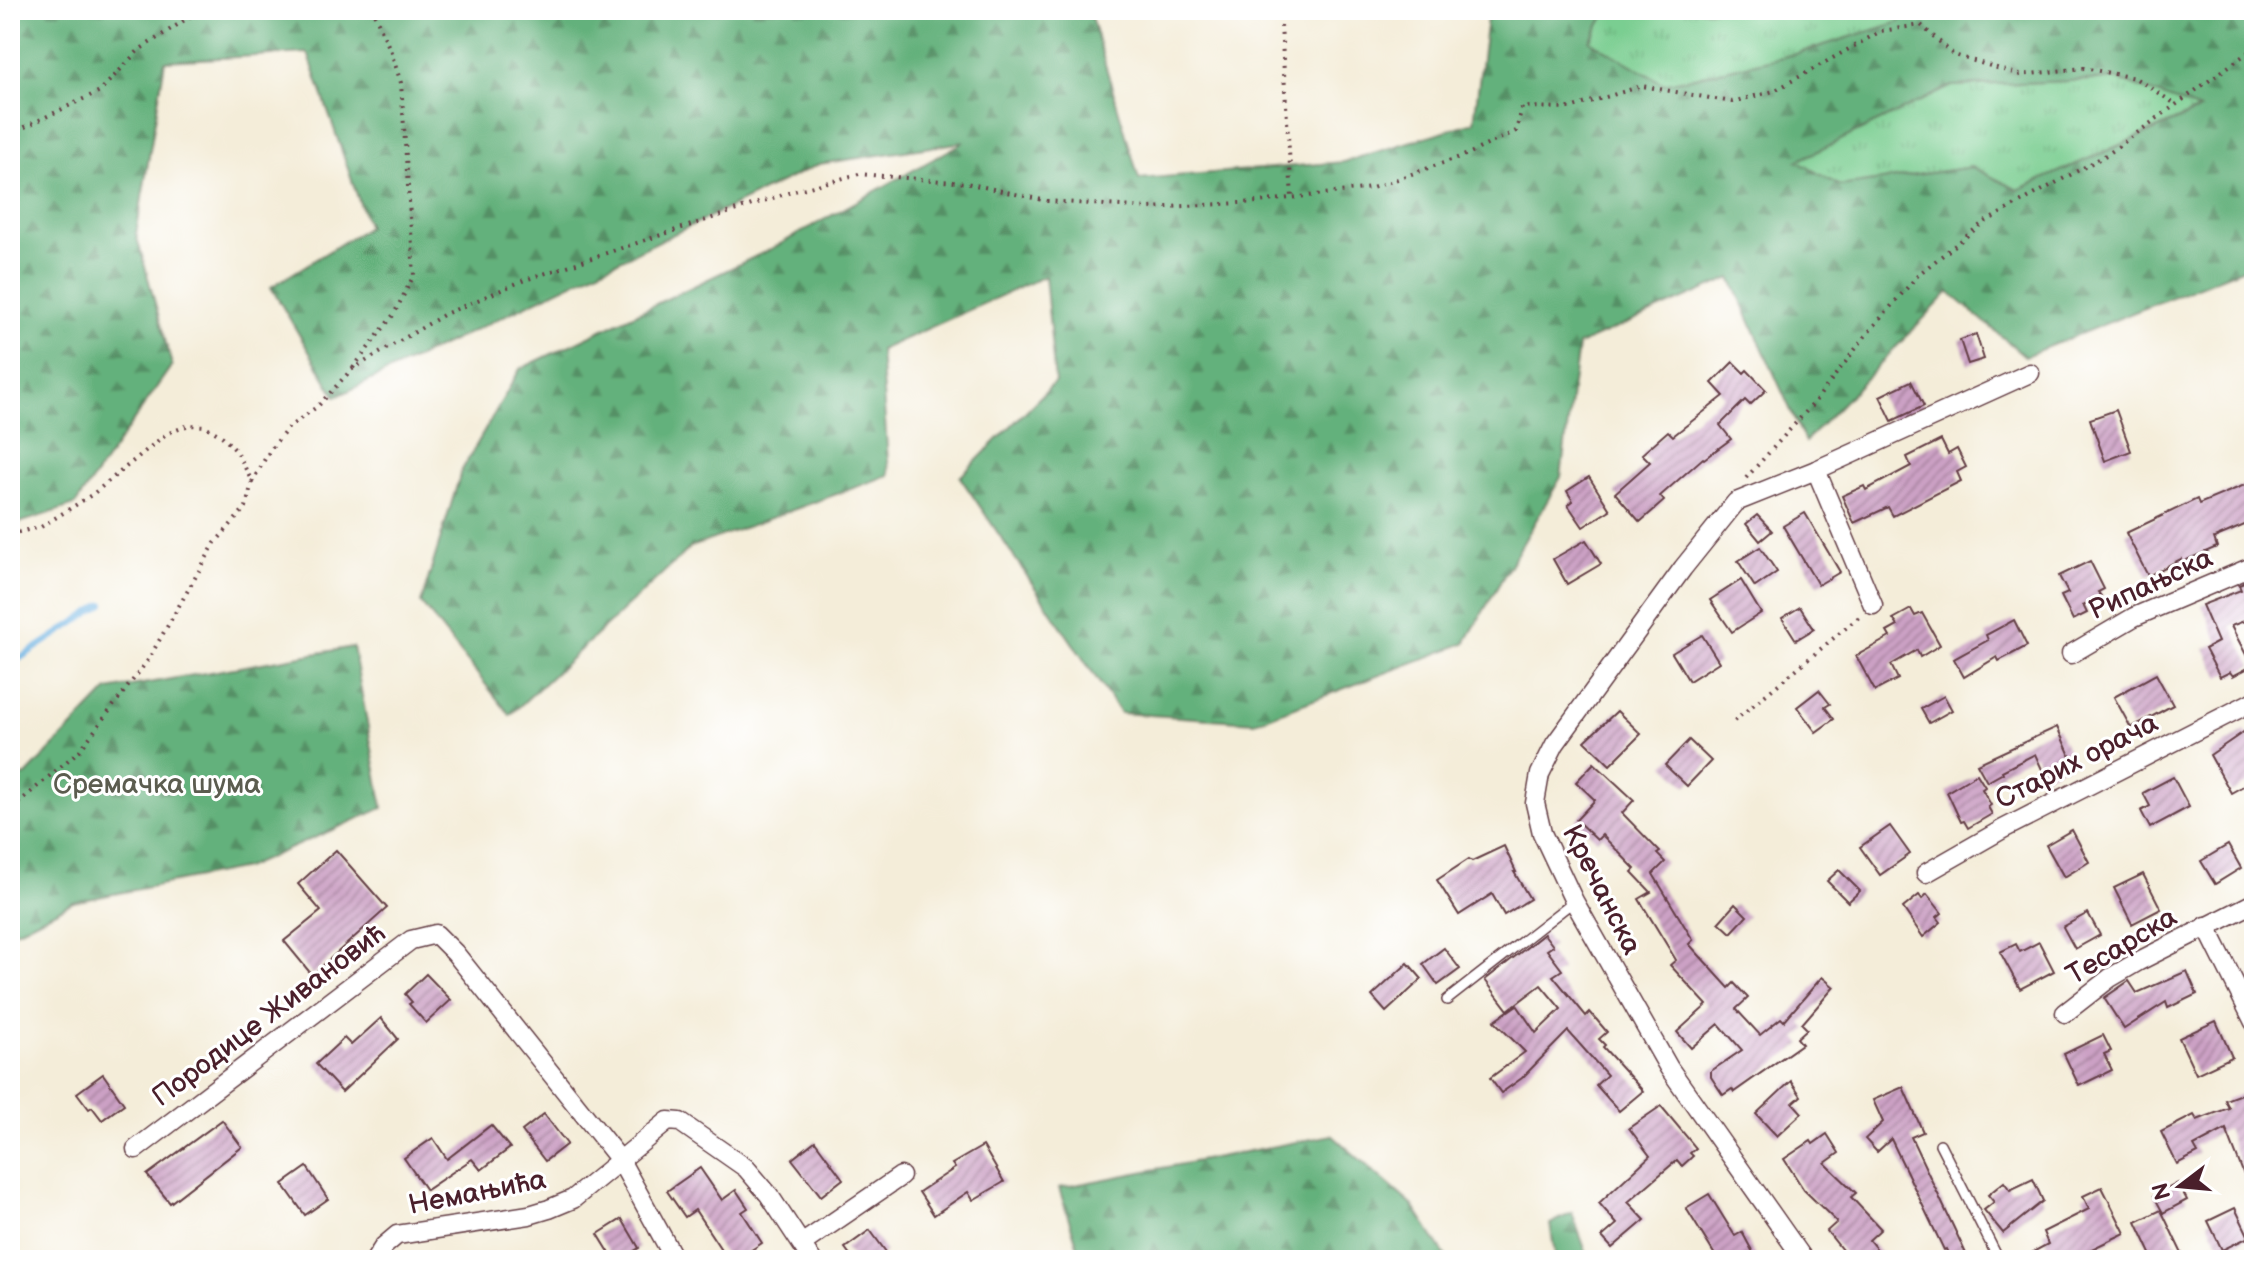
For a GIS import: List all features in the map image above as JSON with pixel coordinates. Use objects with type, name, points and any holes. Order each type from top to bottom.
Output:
[{"type":"street","points":[[1736,502],[1816,470],[2030,373]]},
{"type":"street","points":[[1816,470],[1873,605]]},
{"type":"street","name":"Кречанска","points":[[1736,502],[1623,647],[1555,744],[1540,774],[1535,803],[1542,833],[1574,901],[1669,1068],[1804,1260]]},
{"type":"street","name":"Рипањска","points":[[2071,654],[2134,617],[2254,566]]},
{"type":"street","name":"Старих орача","points":[[1926,873],[2003,829],[2254,701]]},
{"type":"street","name":"Тесарска","points":[[2065,1013],[2110,978],[2254,903]]},
{"type":"street","name":"Тесарска","points":[[2206,926],[2254,1022]]},
{"type":"street","name":"Породице Живановић","points":[[136,1149],[411,940],[436,934],[455,953],[620,1160]]},
{"type":"street","name":"Немањића","points":[[375,1260],[384,1246],[397,1235],[529,1215],[573,1199],[668,1121],[680,1122],[746,1168],[807,1252]]},
{"type":"street","points":[[620,1160],[675,1260]]},
{"type":"street","points":[[807,1252],[901,1176]]},
{"type":"lane","points":[[1447,1000],[1574,901]]},
{"type":"lane","points":[[1940,1144],[1999,1260]]},
{"type":"path","points":[[10,134],[100,91],[139,50],[200,10]]},
{"type":"path","points":[[10,810],[80,750],[139,671],[215,543],[246,507],[252,482],[270,450],[289,427],[318,406],[351,370],[394,314],[414,275],[401,83],[391,52],[370,10]]},
{"type":"path","points":[[1280,10],[1292,198]]},
{"type":"path","points":[[351,370],[445,314],[522,281],[794,191],[859,174],[966,183],[1047,201],[1150,208],[1292,198],[1372,188],[1468,154],[1516,131],[1522,107],[1570,108],[1642,86],[1732,102],[1774,91],[1881,31],[1921,25],[1954,55],[2020,75],[2084,68],[2135,78],[2177,105]]},
{"type":"path","points":[[1736,502],[1745,479],[1813,404],[1919,274],[1983,223],[2108,154],[2254,48]]},
{"type":"path","points":[[10,534],[41,527],[93,494],[166,434],[189,425],[205,426],[223,437],[238,453],[252,482]]},
{"type":"path","points":[[1734,721],[1873,605]]},
{"type":"green space","points":[[10,10],[1089,10],[1139,179],[1344,162],[1474,122],[1488,10],[1608,10],[1590,41],[1664,84],[1795,54],[1900,22],[1907,10],[2254,10],[2254,264],[2025,356],[1949,292],[1805,442],[1731,278],[1578,345],[1561,477],[1465,643],[1255,722],[1120,713],[960,477],[1055,382],[1045,276],[880,350],[889,475],[691,547],[510,715],[421,603],[461,472],[520,369],[769,250],[964,142],[819,164],[336,397],[271,287],[368,227],[308,53],[165,61],[136,234],[172,365],[75,505],[10,526]],"holes":[[[2116,79],[2200,110],[2018,190],[1972,167],[1840,186],[1797,161],[1952,86]]]},
{"type":"green space","points":[[1608,10],[1907,10],[1900,22],[1795,54],[1664,84],[1590,41]]},
{"type":"green space","points":[[2116,79],[2201,109],[2018,190],[1972,167],[1840,186],[1796,161],[1952,86]]},
{"type":"green space","name":"Сремачка шума","points":[[353,647],[383,808],[245,868],[73,902],[10,934],[10,779],[26,775],[108,690]]},
{"type":"green space","points":[[1332,1135],[1413,1206],[1448,1260],[1082,1260],[1059,1188]]},
{"type":"green space","points":[[1572,1213],[1589,1260],[1556,1260],[1550,1224]]},
{"type":"building","points":[[1976,334],[1984,359],[1968,364],[1960,340]]},
{"type":"building","points":[[1733,362],[1744,373],[1747,370],[1766,390],[1750,405],[1745,400],[1720,425],[1731,439],[1703,458],[1660,496],[1664,501],[1640,522],[1615,493],[1650,462],[1642,454],[1668,431],[1673,436],[1724,396],[1712,383]]},
{"type":"building","points":[[1911,381],[1924,406],[1892,421],[1880,396]]},
{"type":"building","points":[[2116,410],[2131,451],[2105,461],[2090,419]]},
{"type":"building","points":[[1941,440],[1948,454],[1957,449],[1966,467],[1957,472],[1961,481],[1893,516],[1888,507],[1854,523],[1842,496],[1864,486],[1866,490],[1911,466],[1907,457]]},
{"type":"building","points":[[1589,477],[1610,510],[1583,527],[1568,505],[1573,501],[1567,491]]},
{"type":"building","points":[[2247,484],[2254,500],[2254,521],[2214,538],[2217,547],[2182,562],[2181,559],[2148,576],[2126,533],[2197,499],[2199,504]]},
{"type":"building","points":[[1805,513],[1840,572],[1818,585],[1783,526]]},
{"type":"building","points":[[1757,515],[1772,531],[1760,541],[1746,524]]},
{"type":"building","points":[[1586,540],[1601,564],[1567,584],[1553,559]]},
{"type":"building","points":[[1760,547],[1777,572],[1755,587],[1738,561]]},
{"type":"building","points":[[2090,561],[2104,589],[2098,592],[2101,596],[2083,605],[2087,613],[2073,620],[2061,596],[2068,593],[2059,576]]},
{"type":"building","points":[[2254,579],[2254,621],[2252,618],[2231,626],[2252,666],[2233,676],[2230,672],[2220,677],[2205,649],[2218,642],[2202,605],[2241,590],[2239,585]]},
{"type":"building","points":[[1741,580],[1761,613],[1732,632],[1710,600]]},
{"type":"building","points":[[1800,607],[1814,629],[1796,640],[1782,618]]},
{"type":"building","points":[[1911,609],[1915,616],[1922,613],[1940,645],[1920,657],[1917,650],[1891,665],[1898,679],[1875,691],[1856,656],[1890,637],[1887,632],[1898,626],[1893,619]]},
{"type":"building","points":[[2014,620],[2027,646],[1999,661],[1997,657],[1964,677],[1954,659],[1988,640],[1986,635]]},
{"type":"building","points":[[1702,635],[1719,662],[1689,681],[1672,653]]},
{"type":"building","points":[[2156,674],[2173,705],[2131,728],[2114,697]]},
{"type":"building","points":[[1819,690],[1830,704],[1825,707],[1834,719],[1816,732],[1797,707]]},
{"type":"building","points":[[1944,696],[1952,710],[1929,723],[1921,709]]},
{"type":"building","points":[[1617,711],[1641,734],[1610,765],[1585,741]]},
{"type":"building","points":[[2057,727],[2073,762],[2045,776],[2035,754],[1987,782],[1977,764]]},
{"type":"building","points":[[2245,731],[2254,746],[2254,780],[2231,793],[2210,755]]},
{"type":"building","points":[[1689,740],[1711,761],[1687,786],[1665,765]]},
{"type":"building","points":[[1594,763],[1634,800],[1622,813],[1660,852],[1657,854],[1665,862],[1653,874],[1693,940],[1689,944],[1729,988],[1734,983],[1748,998],[1736,1009],[1760,1035],[1781,1018],[1784,1021],[1822,977],[1834,987],[1802,1024],[1807,1029],[1797,1038],[1802,1044],[1734,1092],[1732,1089],[1723,1095],[1711,1077],[1711,1071],[1742,1050],[1719,1024],[1691,1048],[1677,1032],[1707,1005],[1670,965],[1676,960],[1639,899],[1651,892],[1632,872],[1635,869],[1602,835],[1597,840],[1576,820],[1595,800],[1576,782]]},
{"type":"building","points":[[1977,774],[1985,787],[1982,789],[1991,805],[1988,807],[1992,814],[1968,828],[1964,821],[1961,822],[1947,792]]},
{"type":"building","points":[[2173,777],[2189,807],[2150,828],[2141,811],[2150,806],[2143,793]]},
{"type":"building","points":[[1890,826],[1910,854],[1880,875],[1860,847]]},
{"type":"building","points":[[2072,830],[2089,862],[2064,877],[2046,845]]},
{"type":"building","points":[[2228,845],[2241,868],[2215,884],[2201,861]]},
{"type":"building","points":[[1504,846],[1514,872],[1530,899],[1504,915],[1492,894],[1459,915],[1437,880],[1469,859],[1472,861]]},
{"type":"building","points":[[336,850],[387,908],[312,975],[284,941],[321,911],[298,884]]},
{"type":"building","points":[[1839,870],[1860,891],[1848,902],[1827,881]]},
{"type":"building","points":[[2143,874],[2161,909],[2132,924],[2114,888]]},
{"type":"building","points":[[1927,894],[1942,913],[1937,917],[1941,922],[1923,937],[1903,908],[1919,895],[1922,899]]},
{"type":"building","points":[[1735,904],[1747,916],[1731,933],[1719,922]]},
{"type":"building","points":[[2088,913],[2100,935],[2075,949],[2063,927]]},
{"type":"building","points":[[1544,934],[1553,946],[1547,950],[1562,970],[1553,976],[1586,1016],[1590,1012],[1607,1032],[1599,1039],[1605,1045],[1603,1047],[1643,1091],[1619,1111],[1596,1085],[1607,1075],[1568,1031],[1522,1078],[1501,1093],[1490,1078],[1525,1052],[1494,1021],[1517,1005],[1536,1033],[1561,1009],[1541,985],[1508,1010],[1485,980]]},
{"type":"building","points":[[2039,942],[2054,971],[2020,989],[2000,952],[2016,944],[2020,952]]},
{"type":"building","points":[[1444,948],[1460,969],[1438,985],[1423,964]]},
{"type":"building","points":[[1408,963],[1422,979],[1386,1012],[1372,996]]},
{"type":"building","points":[[2187,971],[2197,994],[2168,1008],[2166,1002],[2124,1029],[2104,998],[2129,981],[2137,993]]},
{"type":"building","points":[[426,974],[451,1000],[426,1023],[409,1004],[412,1002],[405,994]]},
{"type":"building","points":[[381,1018],[398,1039],[342,1092],[316,1064],[344,1038],[351,1045]]},
{"type":"building","points":[[2216,1021],[2232,1057],[2196,1074],[2179,1038]]},
{"type":"building","points":[[2103,1035],[2111,1051],[2104,1054],[2112,1070],[2079,1086],[2064,1054]]},
{"type":"building","points":[[103,1074],[124,1104],[102,1120],[77,1093]]},
{"type":"building","points":[[1791,1081],[1801,1096],[1793,1103],[1802,1113],[1777,1136],[1756,1114]]},
{"type":"building","points":[[1903,1087],[1923,1132],[1911,1137],[1969,1260],[1951,1260],[1944,1250],[1891,1139],[1877,1152],[1865,1139],[1883,1122],[1873,1100]]},
{"type":"building","points":[[2249,1091],[2254,1104],[2253,1198],[2226,1129],[2194,1146],[2198,1153],[2177,1164],[2161,1132],[2194,1115],[2197,1120],[2229,1108],[2225,1100]]},
{"type":"building","points":[[1661,1106],[1696,1148],[1690,1153],[1693,1156],[1682,1166],[1677,1160],[1628,1202],[1645,1220],[1612,1248],[1602,1237],[1617,1224],[1599,1203],[1650,1156],[1629,1128]]},
{"type":"building","points":[[544,1114],[567,1144],[545,1161],[522,1131]]},
{"type":"building","points":[[222,1120],[242,1147],[170,1203],[147,1175]]},
{"type":"building","points":[[491,1125],[510,1148],[481,1170],[472,1159],[426,1190],[404,1158],[433,1138],[447,1159]]},
{"type":"building","points":[[1827,1134],[1839,1153],[1825,1163],[1856,1193],[1851,1197],[1881,1229],[1869,1240],[1886,1260],[1850,1260],[1827,1231],[1837,1222],[1804,1190],[1784,1159]]},
{"type":"building","points":[[815,1141],[843,1179],[821,1196],[792,1159]]},
{"type":"building","points":[[983,1146],[1004,1182],[973,1200],[968,1192],[934,1215],[919,1192],[955,1168],[952,1164]]},
{"type":"building","points":[[307,1167],[328,1199],[305,1215],[283,1184]]},
{"type":"building","points":[[700,1168],[722,1200],[736,1190],[748,1208],[742,1212],[762,1243],[736,1260],[728,1260],[695,1210],[685,1217],[667,1191]]},
{"type":"building","points":[[2033,1179],[2043,1201],[2003,1233],[1984,1210],[1994,1202],[1988,1195],[2004,1182],[2010,1190]]},
{"type":"building","points":[[2178,1183],[2187,1200],[2163,1213],[2154,1196]]},
{"type":"building","points":[[2102,1187],[2125,1233],[2069,1260],[2018,1260],[2048,1244],[2043,1232],[2089,1209],[2083,1196]]},
{"type":"building","points":[[1709,1194],[1735,1236],[1742,1232],[1757,1260],[1718,1260],[1686,1208]]},
{"type":"building","points":[[2235,1208],[2249,1237],[2222,1250],[2208,1221]]},
{"type":"building","points":[[2161,1210],[2185,1260],[2154,1260],[2136,1222]]},
{"type":"building","points":[[622,1219],[639,1248],[614,1260],[598,1234]]},
{"type":"building","points":[[870,1230],[886,1252],[875,1260],[854,1260],[845,1248]]},
{"type":"waterway","points":[[10,665],[103,604]]}]
